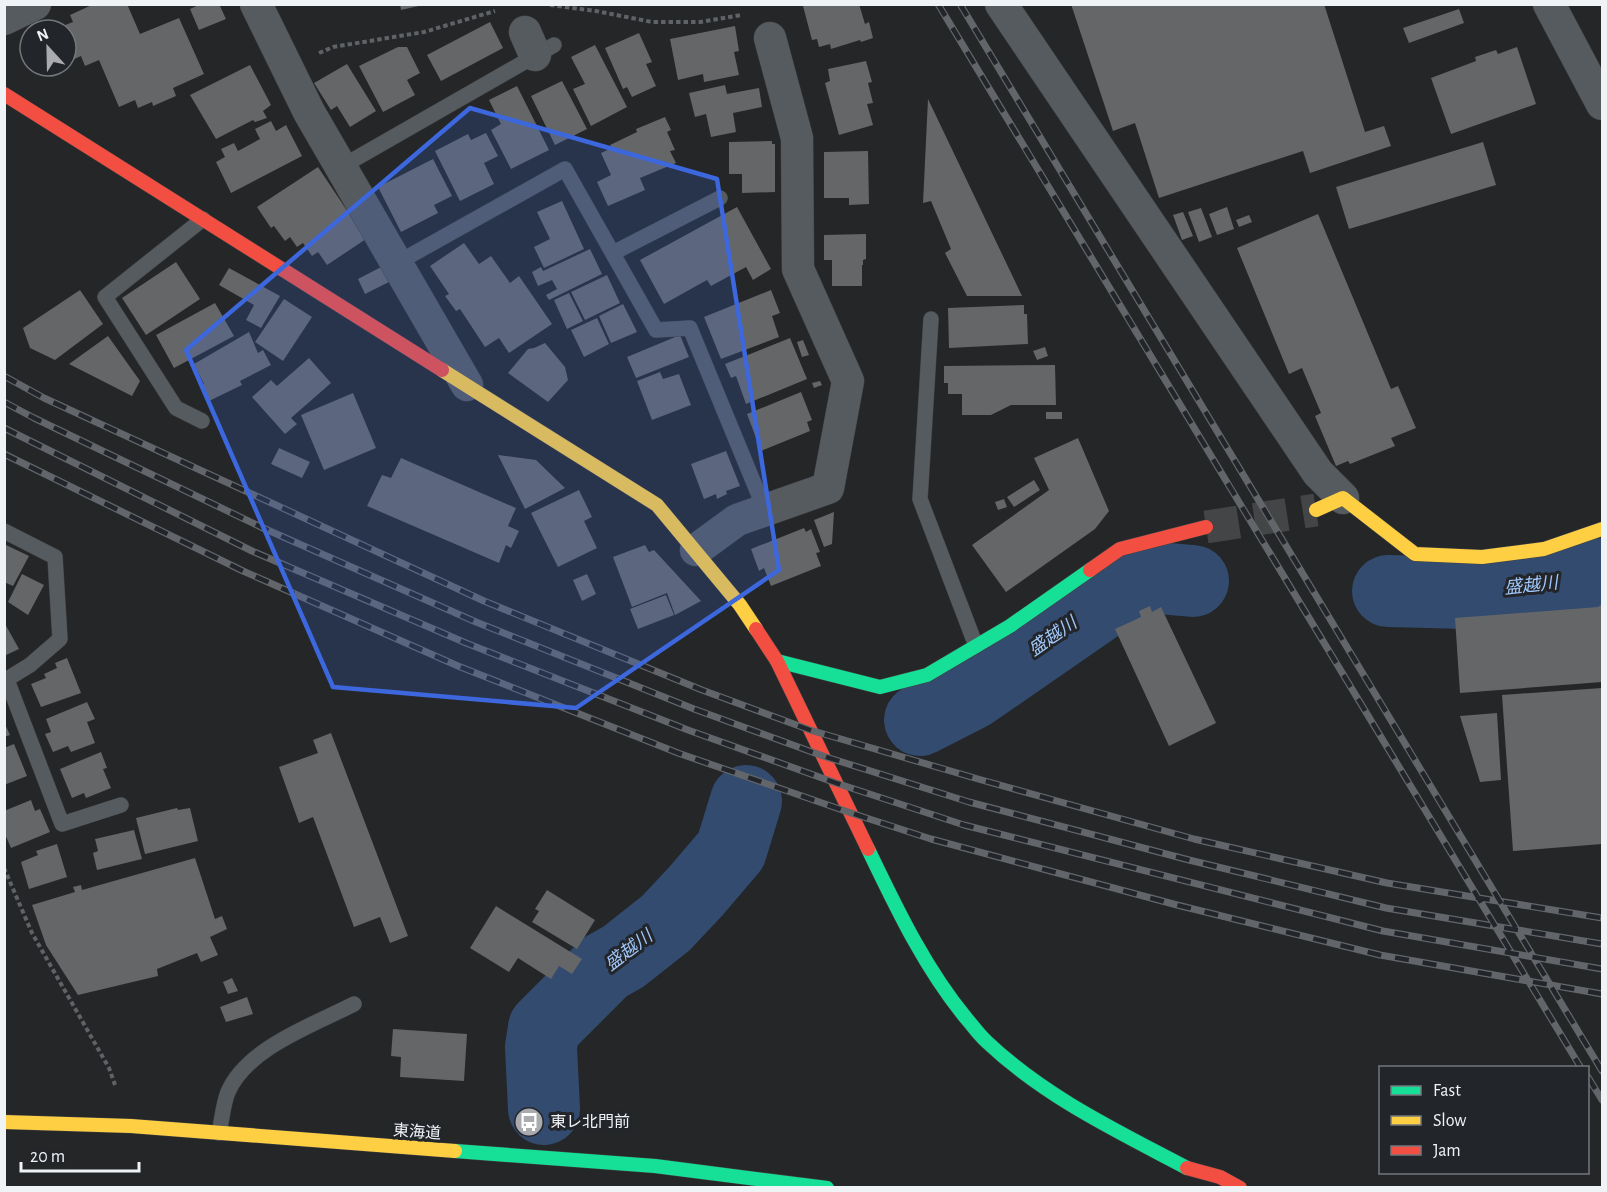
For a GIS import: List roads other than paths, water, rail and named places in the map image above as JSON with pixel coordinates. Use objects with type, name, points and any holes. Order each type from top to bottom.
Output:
[{"type":"main road","points":[[4,94],[657,505],[740,604],[777,661],[891,897],[947,995],[986,1041],[1032,1080],[1087,1116],[1186,1168],[1210,1188]]},
{"type":"main road","points":[[1330,504],[1415,554],[1482,558],[1544,549],[1602,529]]},
{"type":"main road","points":[[777,661],[880,687],[927,675],[1010,626],[1120,549],[1206,527]]},
{"type":"main road","name":"東海道","points":[[4,1122],[131,1126],[219,1133],[827,1188]]},
{"type":"main road","points":[[1186,1168],[1198,1188]]},
{"type":"main road","points":[[1186,1168],[1220,1177],[1240,1188]]},
{"type":"street","points":[[4,20],[35,4]]},
{"type":"street","points":[[256,4],[288,65],[309,112],[467,385]]},
{"type":"street","points":[[1001,4],[1318,473],[1330,504]]},
{"type":"street","points":[[1549,4],[1602,104]]},
{"type":"street","points":[[696,550],[737,520],[828,488],[848,381],[798,269],[797,138],[770,38]]},
{"type":"lane","points":[[341,167],[538,44]]},
{"type":"lane","points":[[397,263],[565,169],[656,330],[690,328],[765,510]]},
{"type":"lane","points":[[613,253],[720,198]]},
{"type":"lane","points":[[202,421],[176,408],[105,297],[203,219]]},
{"type":"lane","points":[[931,319],[920,499],[976,646]]},
{"type":"lane","points":[[4,531],[55,557],[60,639],[6,681],[62,824],[121,805]]},
{"type":"lane","points":[[219,1133],[227,1094],[241,1071],[268,1048],[354,1004]]},
{"type":"waterway","name":"盛越川","points":[[1388,591],[1467,593],[1535,589],[1602,574]]},
{"type":"waterway","name":"盛越川","points":[[920,720],[971,694],[1133,582],[1146,577],[1193,581]]},
{"type":"waterway","name":"盛越川","points":[[544,1109],[541,1047],[544,1028],[605,967],[623,957],[666,923],[696,891],[731,850],[746,801]]},
{"type":"tunnel","points":[[1206,527],[1316,510]]},
{"type":"railway","points":[[938,4],[1580,1066]]},
{"type":"railway","points":[[960,4],[1602,1071]]},
{"type":"railway","points":[[4,376],[44,398],[484,601],[702,690],[810,730],[1194,839],[1387,883],[1602,918]]},
{"type":"railway","points":[[4,402],[263,528],[476,622],[694,709],[823,756],[969,802],[1189,860],[1386,908],[1602,944]]},
{"type":"railway","points":[[4,428],[252,551],[466,643],[688,730],[836,783],[964,825],[1383,931],[1602,969]]},
{"type":"railway","points":[[4,454],[243,571],[458,666],[678,753],[851,813],[931,839],[1177,905],[1380,955],[1602,994]]},
{"type":"railway","points":[[1589,1079],[1602,1100]]},
{"type":"place","name":"東レ北門前","points":[[529,1122]]}]
